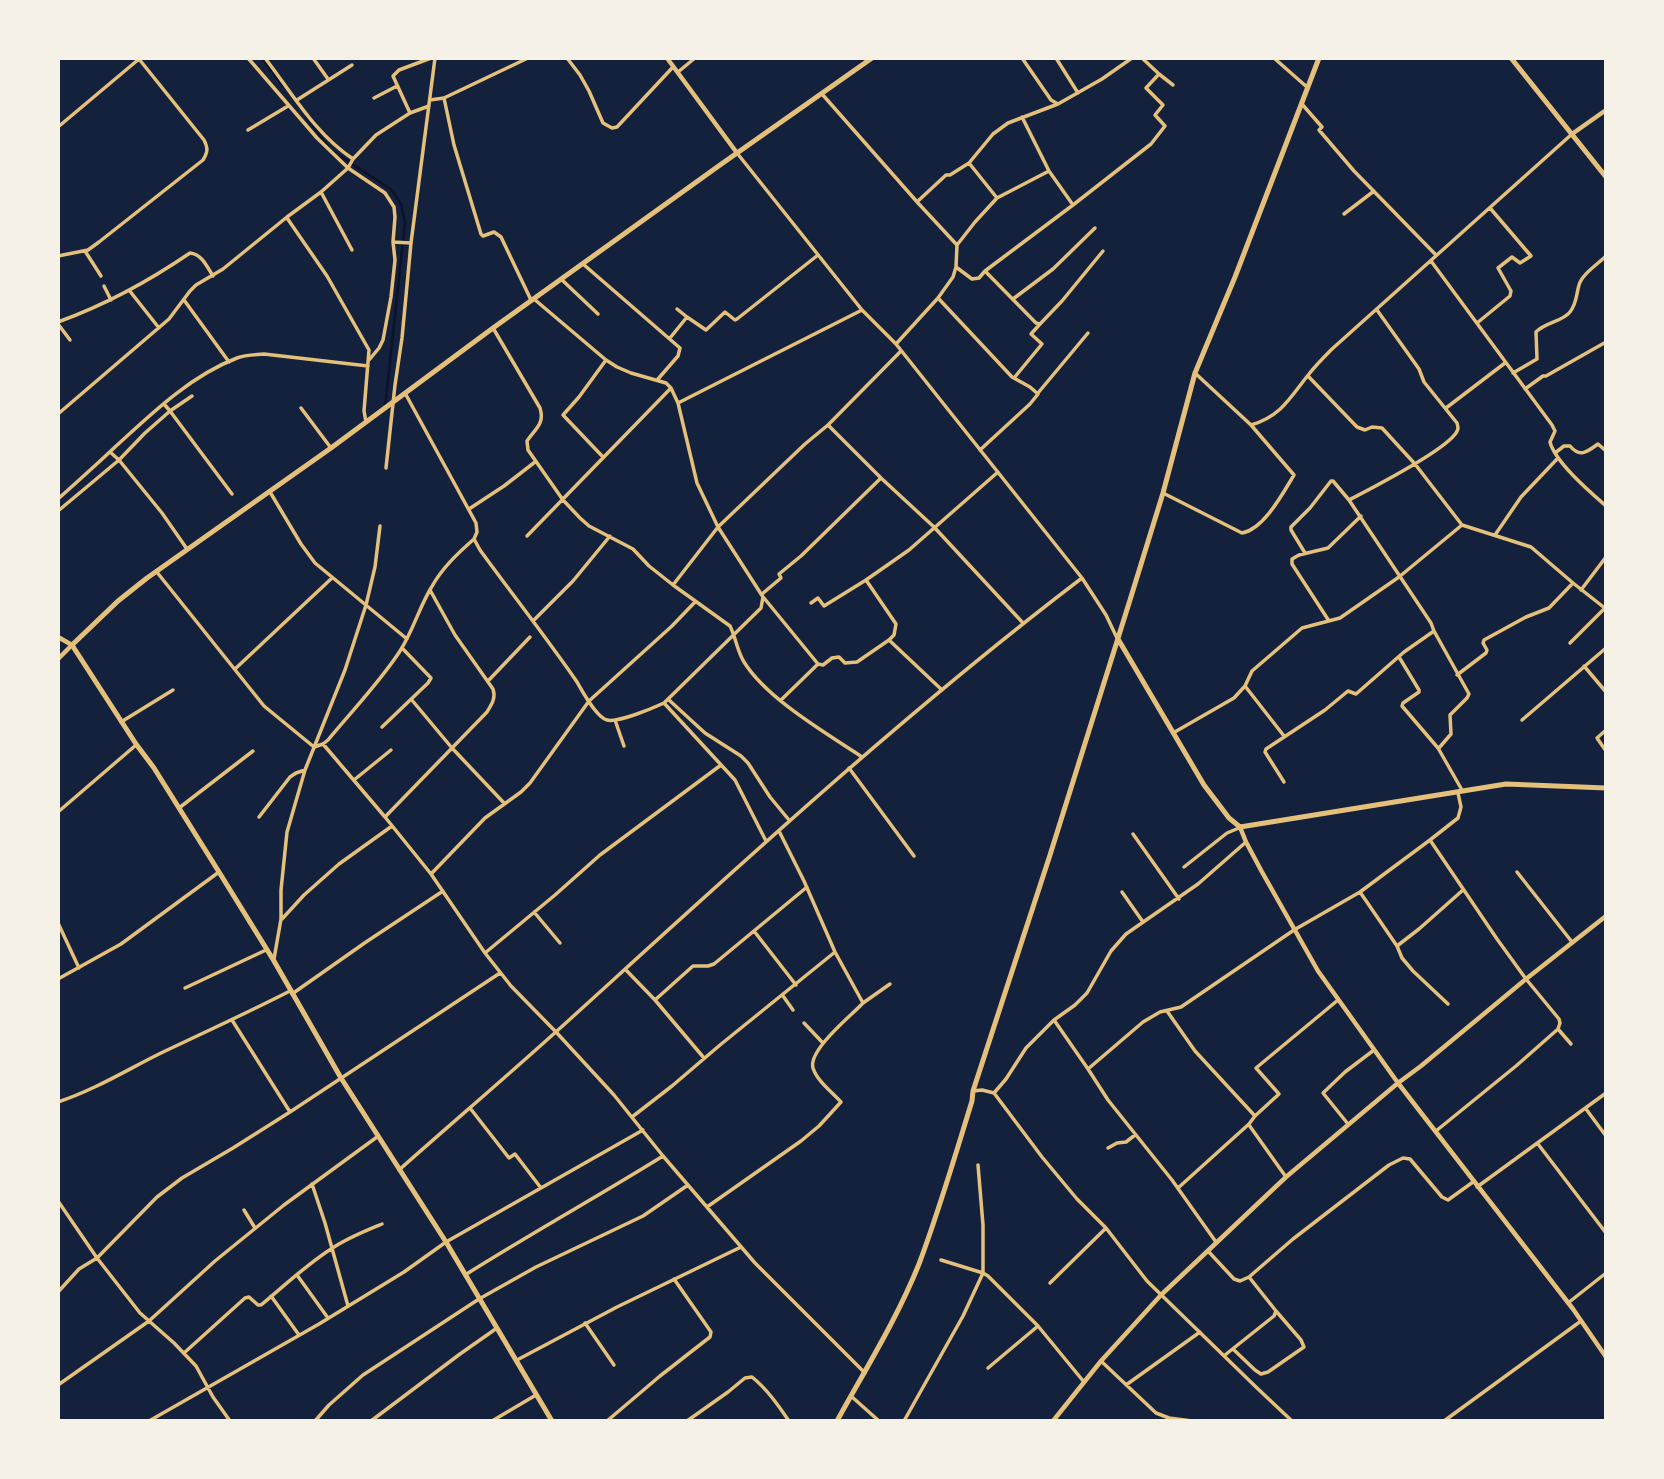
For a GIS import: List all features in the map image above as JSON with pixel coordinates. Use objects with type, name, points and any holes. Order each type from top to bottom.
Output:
[{"type":"main road","points":[[552,1421],[446,1242],[377,1137],[274,961],[179,807],[72,645],[118,601],[156,572],[872,58]]},
{"type":"main road","points":[[837,1421],[865,1373],[919,1264],[1118,639],[1163,493],[1195,373],[1319,58]]},
{"type":"main road","points":[[1511,58],[1606,177]]},
{"type":"main road","points":[[1118,639],[1204,785],[1229,818],[1240,827],[1506,784],[1606,788]]},
{"type":"street","points":[[58,127],[140,58],[207,146],[204,160],[99,242],[85,251],[58,256]]},
{"type":"street","points":[[248,58],[289,106],[385,192],[394,207],[396,260],[385,330],[379,348],[369,360]]},
{"type":"street","points":[[265,58],[327,139],[351,164]]},
{"type":"street","points":[[313,58],[328,79]]},
{"type":"street","points":[[386,468],[402,338],[409,243],[430,100],[433,58],[397,71],[393,76],[410,113]]},
{"type":"street","points":[[430,100],[444,98],[528,58]]},
{"type":"street","points":[[567,58],[584,83],[603,123],[612,128],[617,127],[675,70],[695,58]]},
{"type":"street","points":[[667,58],[737,153],[818,255],[862,310],[896,344],[1082,578],[1118,639]]},
{"type":"street","points":[[1022,58],[1051,100],[1058,104]]},
{"type":"street","points":[[1056,58],[1078,93]]},
{"type":"street","points":[[918,202],[946,175],[969,163],[993,134],[1008,123],[1058,104],[1102,79],[1131,58]]},
{"type":"street","points":[[1142,58],[1173,85]]},
{"type":"street","points":[[1274,58],[1308,88]]},
{"type":"street","points":[[297,100],[352,65]]},
{"type":"street","points":[[956,267],[974,279],[979,278],[1151,144],[1165,126],[1155,115],[1163,105],[1146,88],[1159,74]]},
{"type":"street","points":[[374,98],[397,86]]},
{"type":"street","points":[[822,94],[957,244]]},
{"type":"street","points":[[444,98],[454,145],[481,234],[483,236],[494,233],[501,237],[533,300],[606,360],[617,368],[658,379],[671,388],[678,403],[697,483],[718,527],[762,595],[818,664]]},
{"type":"street","points":[[1301,103],[1322,127],[1319,131],[1354,171],[1436,255]]},
{"type":"street","points":[[248,130],[289,106]]},
{"type":"street","points":[[58,414],[169,319],[197,285],[213,276],[321,192],[351,164],[376,135],[410,113],[429,106]]},
{"type":"street","points":[[1251,425],[1279,411],[1332,349],[1572,134],[1606,110]]},
{"type":"street","points":[[1022,117],[1049,171],[1073,205]]},
{"type":"street","points":[[969,163],[997,198]]},
{"type":"street","points":[[896,344],[938,298],[953,277],[957,244],[997,198],[1049,171]]},
{"type":"street","points":[[1344,214],[1374,191]]},
{"type":"street","points":[[321,192],[352,250]]},
{"type":"street","points":[[1477,323],[1510,296],[1511,291],[1498,268],[1512,257],[1520,263],[1531,256],[1489,208]]},
{"type":"street","points":[[287,217],[327,276],[368,346],[363,411],[366,422]]},
{"type":"street","points":[[1013,299],[1052,270],[1095,228]]},
{"type":"street","points":[[394,242],[409,243]]},
{"type":"street","points":[[85,251],[101,276]]},
{"type":"street","points":[[1014,378],[1042,344],[1031,334],[1103,251]]},
{"type":"street","points":[[70,341],[58,323],[111,300],[166,270],[190,253],[195,253],[203,260],[213,276]]},
{"type":"street","points":[[677,309],[706,330],[726,312],[737,319],[818,255]]},
{"type":"street","points":[[1513,373],[1537,359],[1536,332],[1542,326],[1568,315],[1576,303],[1583,277],[1606,256]]},
{"type":"street","points":[[1431,260],[1552,425],[1555,431],[1550,442],[1556,455],[1606,506]]},
{"type":"street","points":[[583,264],[678,345],[678,356],[658,379]]},
{"type":"street","points":[[985,271],[1040,324]]},
{"type":"street","points":[[561,279],[598,314]]},
{"type":"street","points":[[104,286],[111,300]]},
{"type":"street","points":[[129,290],[159,328]]},
{"type":"street","points":[[938,298],[1014,378],[1038,394]]},
{"type":"street","points":[[184,300],[229,362]]},
{"type":"street","points":[[678,403],[862,310]]},
{"type":"street","points":[[1349,500],[1442,447],[1458,428],[1377,310]]},
{"type":"street","points":[[670,338],[687,317]]},
{"type":"street","points":[[493,328],[540,408],[542,422],[526,444],[535,462],[580,519],[633,549],[649,566],[730,626],[744,662],[755,676],[805,719],[862,757]]},
{"type":"street","points":[[980,450],[1030,404],[1088,333]]},
{"type":"street","points":[[1525,389],[1543,376],[1606,342]]},
{"type":"street","points":[[673,585],[718,527],[828,425],[901,351]]},
{"type":"street","points":[[58,511],[118,459],[189,385],[229,362],[248,355],[264,354],[368,367]]},
{"type":"street","points":[[604,457],[563,415],[606,360]]},
{"type":"street","points":[[1446,409],[1505,363]]},
{"type":"street","points":[[1163,493],[1242,533],[1249,532],[1263,520],[1294,475],[1251,425],[1195,373]]},
{"type":"street","points":[[1308,376],[1357,427],[1365,430],[1382,428],[1415,464],[1462,525],[1531,547],[1606,608],[1570,643]]},
{"type":"street","points":[[527,536],[671,388]]},
{"type":"street","points":[[314,747],[324,744],[390,665],[407,639],[430,590],[447,565],[474,539],[477,532],[469,509],[405,393]]},
{"type":"street","points":[[58,499],[111,452],[167,408],[192,396]]},
{"type":"street","points":[[167,408],[232,494]]},
{"type":"street","points":[[301,408],[331,448]]},
{"type":"street","points":[[828,425],[934,527],[1023,623]]},
{"type":"street","points":[[1496,535],[1521,497],[1564,446],[1570,446],[1579,454],[1598,444],[1606,451]]},
{"type":"street","points":[[111,452],[162,513],[187,550]]},
{"type":"street","points":[[469,509],[535,462]]},
{"type":"street","points":[[811,603],[818,598],[824,606],[909,551],[998,472]]},
{"type":"street","points":[[474,539],[503,582],[556,650],[589,701],[607,720],[615,720],[638,714],[666,701],[761,608],[762,595],[781,578],[779,575],[881,478]]},
{"type":"street","points":[[1305,553],[1291,530],[1292,527],[1331,481],[1334,481],[1431,623],[1469,694],[1450,715],[1451,734],[1438,748]]},
{"type":"street","points":[[270,492],[315,562],[332,579],[407,639]]},
{"type":"street","points":[[1329,621],[1291,562],[1294,557],[1328,548],[1360,516]]},
{"type":"street","points":[[1173,733],[1234,698],[1245,687],[1252,671],[1302,628],[1340,618],[1399,577],[1462,525]]},
{"type":"street","points":[[274,961],[281,919],[287,832],[314,747],[345,670],[366,605],[375,567],[380,526]]},
{"type":"street","points":[[533,621],[566,588],[610,536]]},
{"type":"street","points":[[1581,590],[1606,557]]},
{"type":"street","points":[[156,572],[251,691],[273,715],[314,747]]},
{"type":"street","points":[[399,1170],[556,1032],[789,820],[1023,623],[1082,578]]},
{"type":"street","points":[[235,669],[332,579]]},
{"type":"street","points":[[781,700],[818,664],[839,657],[845,663],[857,662],[894,635],[896,624],[866,580]]},
{"type":"street","points":[[1457,675],[1486,653],[1484,640],[1549,608],[1573,583]]},
{"type":"street","points":[[385,817],[491,706],[495,694],[454,635],[430,590]]},
{"type":"street","points":[[430,874],[485,818],[522,792],[589,701],[695,602]]},
{"type":"street","points":[[1284,782],[1265,752],[1266,749],[1325,710],[1348,691],[1356,694],[1434,631]]},
{"type":"street","points":[[58,637],[72,645],[58,659]]},
{"type":"street","points":[[487,682],[530,638]]},
{"type":"street","points":[[889,640],[942,690]]},
{"type":"street","points":[[382,727],[431,677],[402,648]]},
{"type":"street","points":[[1522,720],[1606,648]]},
{"type":"street","points":[[1088,1069],[1143,1022],[1167,1010],[1181,1007],[1294,930],[1360,892],[1458,818],[1461,807],[1460,790],[1438,748],[1402,706],[1419,690],[1399,657]]},
{"type":"street","points":[[1584,666],[1606,692]]},
{"type":"street","points":[[1245,687],[1284,736]]},
{"type":"street","points":[[121,722],[173,690]]},
{"type":"street","points":[[411,699],[452,748],[504,803]]},
{"type":"street","points":[[666,701],[735,779],[766,841]]},
{"type":"street","points":[[666,701],[705,733],[741,756],[789,820]]},
{"type":"street","points":[[615,720],[624,746]]},
{"type":"street","points":[[1606,730],[1597,737],[1606,751]]},
{"type":"street","points":[[58,812],[136,744]]},
{"type":"street","points":[[324,744],[430,874],[511,986],[632,1117],[754,1263],[865,1373]]},
{"type":"street","points":[[354,780],[391,750]]},
{"type":"street","points":[[179,807],[253,751]]},
{"type":"street","points":[[485,953],[600,855],[722,764]]},
{"type":"street","points":[[849,768],[914,856]]},
{"type":"street","points":[[259,817],[290,777],[306,770]]},
{"type":"street","points":[[281,919],[340,864],[392,826]]},
{"type":"street","points":[[1184,867],[1227,833],[1240,827],[1294,930],[1338,1000],[1434,1132],[1568,1303],[1606,1357]]},
{"type":"street","points":[[778,830],[807,887],[835,952],[863,1003]]},
{"type":"street","points":[[1133,834],[1179,899]]},
{"type":"street","points":[[1430,840],[1526,979],[1560,1023],[1558,1029],[1516,1066],[1434,1132]]},
{"type":"street","points":[[994,1093],[1026,1048],[1087,993],[1111,951],[1126,934],[1179,899],[1246,842]]},
{"type":"street","points":[[58,979],[121,944],[219,872]]},
{"type":"street","points":[[1517,872],[1572,942]]},
{"type":"street","points":[[655,1000],[690,968],[695,965],[714,964],[807,887]]},
{"type":"street","points":[[1397,946],[1463,890]]},
{"type":"street","points":[[58,1102],[83,1094],[157,1055],[291,993],[443,891]]},
{"type":"street","points":[[1122,892],[1143,922]]},
{"type":"street","points":[[1360,892],[1397,946],[1402,958],[1448,1004]]},
{"type":"street","points":[[534,912],[560,943]]},
{"type":"street","points":[[1053,1421],[1101,1362],[1161,1296],[1286,1177],[1526,979],[1606,917]]},
{"type":"street","points":[[58,923],[79,968]]},
{"type":"street","points":[[753,931],[796,985]]},
{"type":"street","points":[[185,988],[266,950]]},
{"type":"street","points":[[632,1117],[835,952]]},
{"type":"street","points":[[625,969],[704,1058]]},
{"type":"street","points":[[58,1292],[79,1269],[97,1258],[151,1203],[182,1178],[290,1112],[500,973]]},
{"type":"street","points":[[707,1207],[801,1141],[841,1102],[815,1072],[812,1063],[814,1055],[863,1003],[890,984]]},
{"type":"street","points":[[782,996],[793,1010]]},
{"type":"street","points":[[1178,1188],[1279,1094],[1256,1068],[1338,1000]]},
{"type":"street","points":[[1167,1010],[1195,1051],[1255,1116]]},
{"type":"street","points":[[232,1020],[290,1112]]},
{"type":"street","points":[[1054,1020],[1108,1100],[1178,1188],[1216,1242]]},
{"type":"street","points":[[804,1023],[823,1043]]},
{"type":"street","points":[[1558,1029],[1572,1044]]},
{"type":"street","points":[[1348,1125],[1323,1093],[1345,1072],[1374,1051]]},
{"type":"street","points":[[973,1091],[994,1093],[1042,1157],[1077,1199],[1106,1228],[1161,1296],[1292,1421]]},
{"type":"street","points":[[1208,1251],[1234,1279],[1240,1281],[1389,1165],[1403,1158],[1410,1159],[1442,1197],[1448,1200],[1538,1143],[1606,1093]]},
{"type":"street","points":[[470,1108],[509,1158],[515,1154],[541,1188]]},
{"type":"street","points":[[1586,1109],[1606,1136]]},
{"type":"street","points":[[1249,1124],[1286,1177]]},
{"type":"street","points":[[149,1421],[348,1306],[404,1272],[446,1242],[643,1130]]},
{"type":"street","points":[[1108,1148],[1135,1135]]},
{"type":"street","points":[[58,1385],[149,1321],[255,1228],[377,1137]]},
{"type":"street","points":[[1538,1143],[1606,1233]]},
{"type":"street","points":[[465,1275],[663,1156]]},
{"type":"street","points":[[904,1421],[963,1316],[983,1273],[983,1225],[978,1165]]},
{"type":"street","points":[[312,1184],[348,1306]]},
{"type":"street","points":[[315,1421],[363,1375],[480,1299],[536,1267],[643,1216],[688,1185]]},
{"type":"street","points":[[58,1201],[127,1297],[196,1366],[230,1421]]},
{"type":"street","points":[[243,1210],[255,1228]]},
{"type":"street","points":[[184,1353],[245,1298],[249,1297],[259,1305],[332,1248],[382,1224]]},
{"type":"street","points":[[1050,1283],[1106,1228]]},
{"type":"street","points":[[517,1360],[585,1323],[741,1247]]},
{"type":"street","points":[[941,1260],[983,1273],[1038,1326],[1084,1382]]},
{"type":"street","points":[[1568,1303],[1606,1273]]},
{"type":"street","points":[[297,1275],[328,1318]]},
{"type":"street","points":[[1232,1350],[1261,1374],[1304,1347],[1248,1277]]},
{"type":"street","points":[[607,1421],[710,1337],[711,1332],[674,1279]]},
{"type":"street","points":[[271,1296],[299,1335]]},
{"type":"street","points":[[1225,1355],[1274,1316],[1276,1311]]},
{"type":"street","points":[[1444,1421],[1581,1321]]},
{"type":"street","points":[[585,1323],[614,1366]]},
{"type":"street","points":[[988,1368],[1038,1326]]},
{"type":"street","points":[[371,1421],[497,1328]]},
{"type":"street","points":[[1126,1385],[1200,1332]]},
{"type":"street","points":[[1101,1362],[1156,1413],[1168,1420],[1192,1421]]},
{"type":"street","points":[[687,1421],[745,1378],[752,1377],[789,1421]]},
{"type":"street","points":[[492,1421],[536,1395]]},
{"type":"street","points":[[851,1396],[879,1421]]},
{"type":"waterway","points":[[262,58],[283,86]]},
{"type":"waterway","points":[[306,117],[331,150],[392,190],[401,204],[405,223],[385,407]]}]
